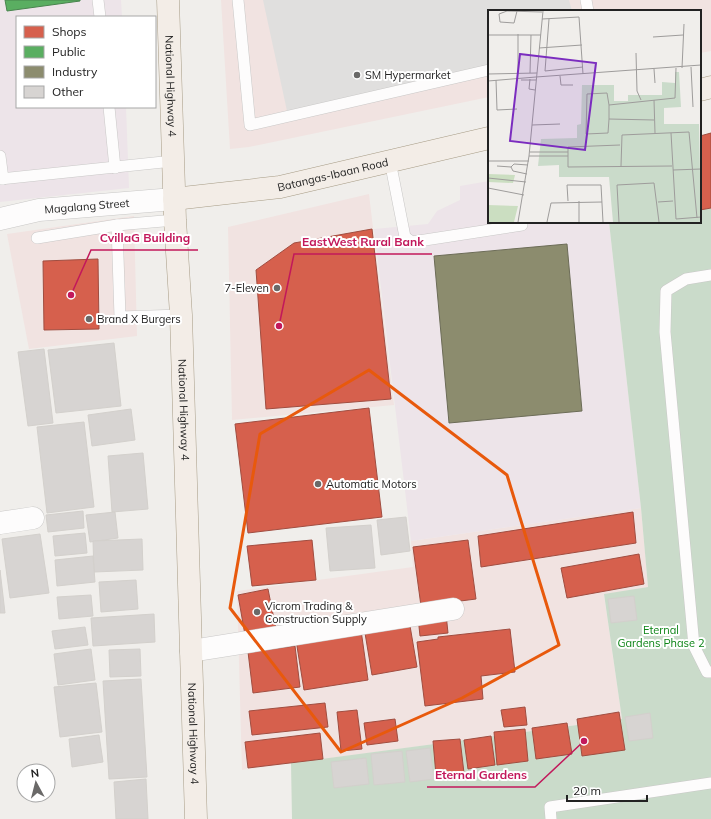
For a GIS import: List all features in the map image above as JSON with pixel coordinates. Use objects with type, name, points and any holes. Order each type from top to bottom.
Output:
[{"type":"main road","name":"National Highway 4","points":[[168,0],[175,210],[181,315],[196,819]]},
{"type":"main road","points":[[701,90],[711,87]]},
{"type":"main road","name":"Batangas-Ibaan Road","points":[[175,210],[488,138]]},
{"type":"street","name":"Magalang Street","points":[[0,219],[38,210],[175,210]]},
{"type":"street","points":[[0,523],[33,518]]},
{"type":"street","points":[[191,651],[453,609]]},
{"type":"lane","points":[[98,0],[100,16]]},
{"type":"lane","points":[[238,0],[250,125],[488,70]]},
{"type":"lane","points":[[586,0],[588,10]]},
{"type":"lane","points":[[109,108],[115,168]]},
{"type":"lane","points":[[0,156],[2,179],[173,161]]},
{"type":"lane","points":[[390,161],[405,238],[412,242],[522,225]]},
{"type":"lane","points":[[37,238],[118,225],[175,210]]},
{"type":"lane","points":[[118,225],[120,317],[181,315]]},
{"type":"lane","points":[[711,276],[686,279],[666,291],[665,332],[694,646],[707,672],[711,672]]},
{"type":"lane","points":[[551,819],[550,807],[711,784]]},
{"type":"highlighted area","points":[[369,370],[507,475],[559,645],[462,698],[341,752],[230,608],[260,434]]},
{"type":"shaded area","points":[[0,0],[121,0],[122,16],[16,16],[16,108],[126,108],[129,188],[0,202]]},
{"type":"shaded area","name":"SM Hypermarket","points":[[221,0],[711,0],[711,51],[701,53],[701,10],[488,10],[488,97],[249,147],[230,149]]},
{"type":"shaded area","points":[[263,0],[569,0],[572,10],[488,10],[488,72],[287,111]]},
{"type":"shaded area","points":[[488,181],[488,223],[609,223],[641,508],[411,541],[374,229],[428,224],[437,211],[460,200],[460,186]]},
{"type":"shaded area","points":[[369,194],[394,405],[232,420],[228,227]]},
{"type":"shaded area","points":[[134,216],[137,336],[29,349],[7,234]]},
{"type":"shaded area","points":[[641,508],[648,587],[604,595],[622,719],[242,770],[237,591],[413,567],[411,541]]},
{"type":"green space","name":"Eternal Gardens Phase 2","points":[[711,208],[711,819],[292,819],[291,763],[622,719],[604,594],[648,587],[641,508],[609,223],[701,223],[701,210]]},
{"type":"building: Shops","points":[[711,133],[711,208],[701,210],[701,136]]},
{"type":"building: Shops","points":[[372,229],[391,399],[266,409],[256,270],[294,243]]},
{"type":"building: Shops","points":[[98,259],[99,329],[44,330],[43,261]]},
{"type":"building: Shops","points":[[369,408],[382,517],[248,533],[235,424]]},
{"type":"building: Shops","points":[[633,512],[636,543],[481,567],[478,536]]},
{"type":"building: Shops","points":[[312,540],[316,580],[252,586],[247,546]]},
{"type":"building: Shops","points":[[468,540],[476,599],[421,606],[413,547]]},
{"type":"building: Shops","points":[[639,554],[644,584],[567,598],[561,568]]},
{"type":"building: Shops","name":"Vicrom Trading & Construction Supply","points":[[268,589],[276,629],[245,635],[238,595]]},
{"type":"building: Shops","points":[[446,614],[448,633],[420,636],[418,617]]},
{"type":"building: Shops","points":[[409,620],[417,667],[372,675],[364,627]]},
{"type":"building: Shops","points":[[510,629],[515,672],[481,676],[483,699],[425,706],[417,642],[438,639],[438,637]]},
{"type":"building: Shops","points":[[361,630],[368,680],[304,690],[296,640]]},
{"type":"building: Shops","points":[[295,646],[300,687],[253,693],[248,652]]},
{"type":"building: Shops","points":[[325,703],[328,727],[252,735],[249,711]]},
{"type":"building: Shops","points":[[525,707],[527,725],[504,727],[501,710]]},
{"type":"building: Shops","points":[[357,710],[362,749],[341,751],[337,712]]},
{"type":"building: Shops","points":[[619,712],[625,750],[582,756],[577,719]]},
{"type":"building: Shops","points":[[395,719],[398,741],[367,745],[364,723]]},
{"type":"building: Shops","points":[[567,723],[572,754],[536,759],[532,728]]},
{"type":"building: Shops","points":[[525,729],[528,761],[497,765],[494,732]]},
{"type":"building: Shops","points":[[320,733],[323,759],[248,768],[245,742]]},
{"type":"building: Shops","points":[[491,736],[495,765],[468,769],[464,740]]},
{"type":"building: Shops","points":[[460,739],[464,773],[436,775],[433,741]]},
{"type":"building: Public","points":[[5,0],[80,0],[80,1],[7,11]]},
{"type":"building: Industry","points":[[567,244],[582,411],[449,423],[434,256]]},
{"type":"building: Other","points":[[114,343],[121,406],[56,413],[48,350]]},
{"type":"building: Other","points":[[44,349],[53,423],[28,426],[18,352]]},
{"type":"building: Other","points":[[131,409],[135,440],[92,446],[88,415]]},
{"type":"building: Other","points":[[84,422],[94,507],[47,513],[37,427]]},
{"type":"building: Other","points":[[143,453],[148,509],[112,512],[108,456]]},
{"type":"building: Other","points":[[83,511],[84,528],[48,532],[46,515]]},
{"type":"building: Other","points":[[115,512],[118,538],[90,542],[86,515]]},
{"type":"building: Other","points":[[406,517],[410,551],[381,555],[377,520]]},
{"type":"building: Other","points":[[371,525],[375,568],[330,571],[326,528]]},
{"type":"building: Other","points":[[85,533],[87,553],[55,556],[53,536]]},
{"type":"building: Other","points":[[40,534],[49,593],[10,598],[2,539]]},
{"type":"building: Other","points":[[142,539],[143,570],[94,572],[93,541]]},
{"type":"building: Other","points":[[93,556],[95,582],[57,586],[55,560]]},
{"type":"building: Other","points":[[0,570],[5,613],[0,613]]},
{"type":"building: Other","points":[[136,580],[138,609],[101,612],[99,582]]},
{"type":"building: Other","points":[[91,595],[93,616],[59,619],[57,597]]},
{"type":"building: Other","points":[[634,596],[637,620],[611,623],[608,599]]},
{"type":"building: Other","points":[[154,614],[155,642],[93,646],[91,618]]},
{"type":"building: Other","points":[[85,627],[88,645],[55,649],[52,631]]},
{"type":"building: Other","points":[[91,649],[95,680],[58,685],[54,654]]},
{"type":"building: Other","points":[[140,649],[141,676],[110,677],[109,650]]},
{"type":"building: Other","points":[[141,679],[147,777],[109,779],[103,681]]},
{"type":"building: Other","points":[[96,683],[102,732],[60,737],[54,687]]},
{"type":"building: Other","points":[[650,713],[653,738],[629,741],[625,717]]},
{"type":"building: Other","points":[[99,735],[103,762],[72,767],[69,739]]},
{"type":"building: Other","points":[[430,748],[434,779],[410,782],[406,751]]},
{"type":"building: Other","points":[[402,751],[405,782],[374,785],[371,754]]},
{"type":"building: Other","points":[[366,758],[369,784],[334,788],[331,762]]},
{"type":"building: Other","points":[[146,779],[148,819],[116,819],[114,782]]},
{"type":"place","name":"SM Hypermarket","points":[[357,75]]},
{"type":"place","name":"7-Eleven","points":[[277,288]]},
{"type":"place","name":"CvillaG Building","points":[[71,295]]},
{"type":"place","name":"Brand X Burgers","points":[[89,319]]},
{"type":"place","name":"EastWest Rural Bank","points":[[279,326]]},
{"type":"place","name":"Automatic Motors","points":[[318,484]]},
{"type":"place","name":"Vicrom Trading & Construction Supply","points":[[257,612]]},
{"type":"place","name":"Eternal Gardens","points":[[584,741]]}]
